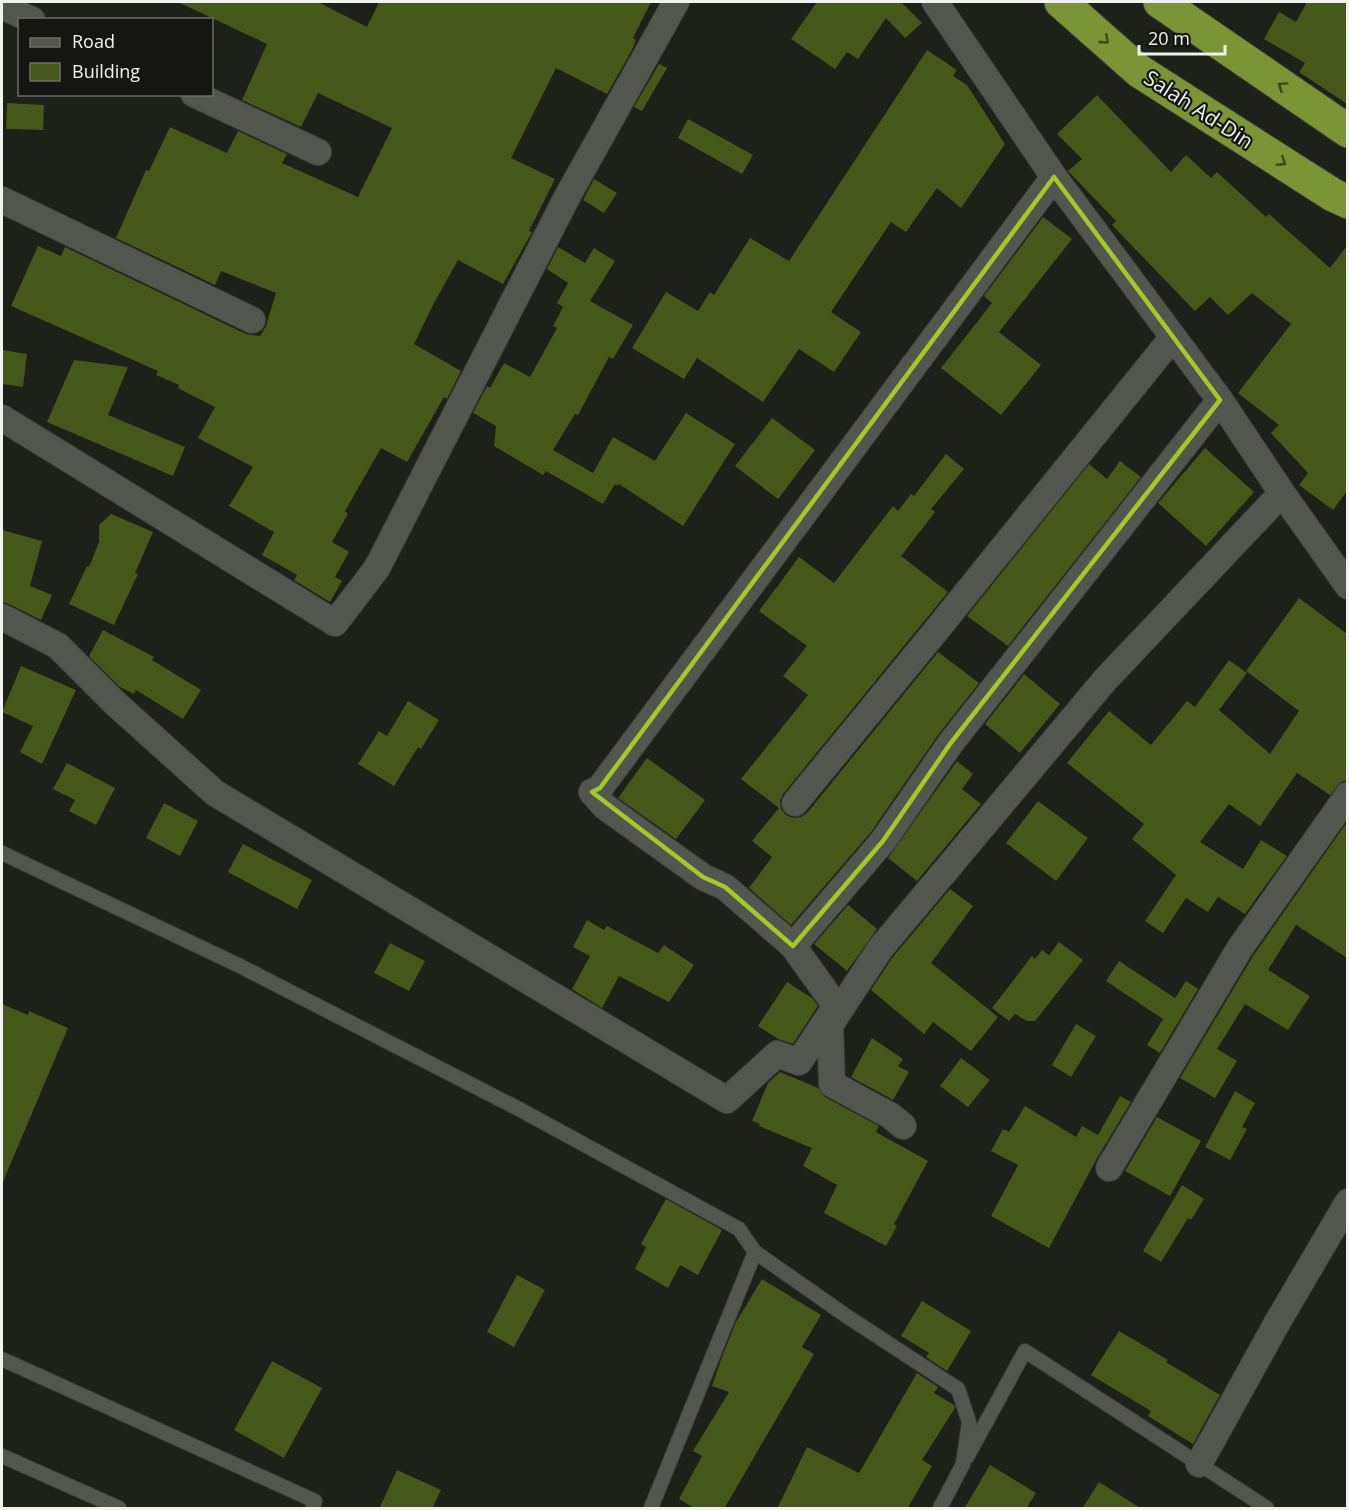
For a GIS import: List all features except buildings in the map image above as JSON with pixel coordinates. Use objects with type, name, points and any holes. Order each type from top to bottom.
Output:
[{"type":"highway","name":"Salah Ad-Din","points":[[1061,2],[1139,71],[1347,202]]},
{"type":"highway","points":[[1160,2],[1347,131]]},
{"type":"street","points":[[2,418],[335,623],[377,568],[567,197],[676,2]]},
{"type":"street","points":[[935,2],[1054,177],[1220,400],[1281,493],[1347,586]]},
{"type":"street","points":[[198,96],[318,152]]},
{"type":"street","points":[[2,617],[58,646],[116,704],[215,793],[727,1100],[777,1054],[799,1062],[836,1006],[793,946],[725,887],[703,877],[604,806],[591,792],[600,788],[1054,177]]},
{"type":"street","points":[[2,200],[252,320]]},
{"type":"street","points":[[795,803],[1173,337]]},
{"type":"street","points":[[793,946],[883,841],[950,744],[1057,611],[1220,400]]},
{"type":"street","points":[[903,1126],[891,1116],[832,1084],[830,1025],[879,949],[1105,680],[1281,493]]},
{"type":"street","points":[[1109,1168],[1240,948],[1347,795]]},
{"type":"street","points":[[1199,1464],[1347,1202]]},
{"type":"lane","points":[[2,853],[238,965],[519,1109],[739,1229],[755,1252],[845,1316],[958,1389],[969,1422],[963,1464]]},
{"type":"lane","points":[[651,1509],[755,1252]]},
{"type":"lane","points":[[940,1509],[1025,1351],[1267,1509]]},
{"type":"lane","points":[[2,1359],[315,1501],[313,1509]]},
{"type":"lane","points":[[2,1456],[119,1509]]},
{"type":"highlighted area","points":[[1054,177],[1220,400],[950,744],[883,841],[793,946],[725,887],[703,877],[592,792],[600,788]]}]
